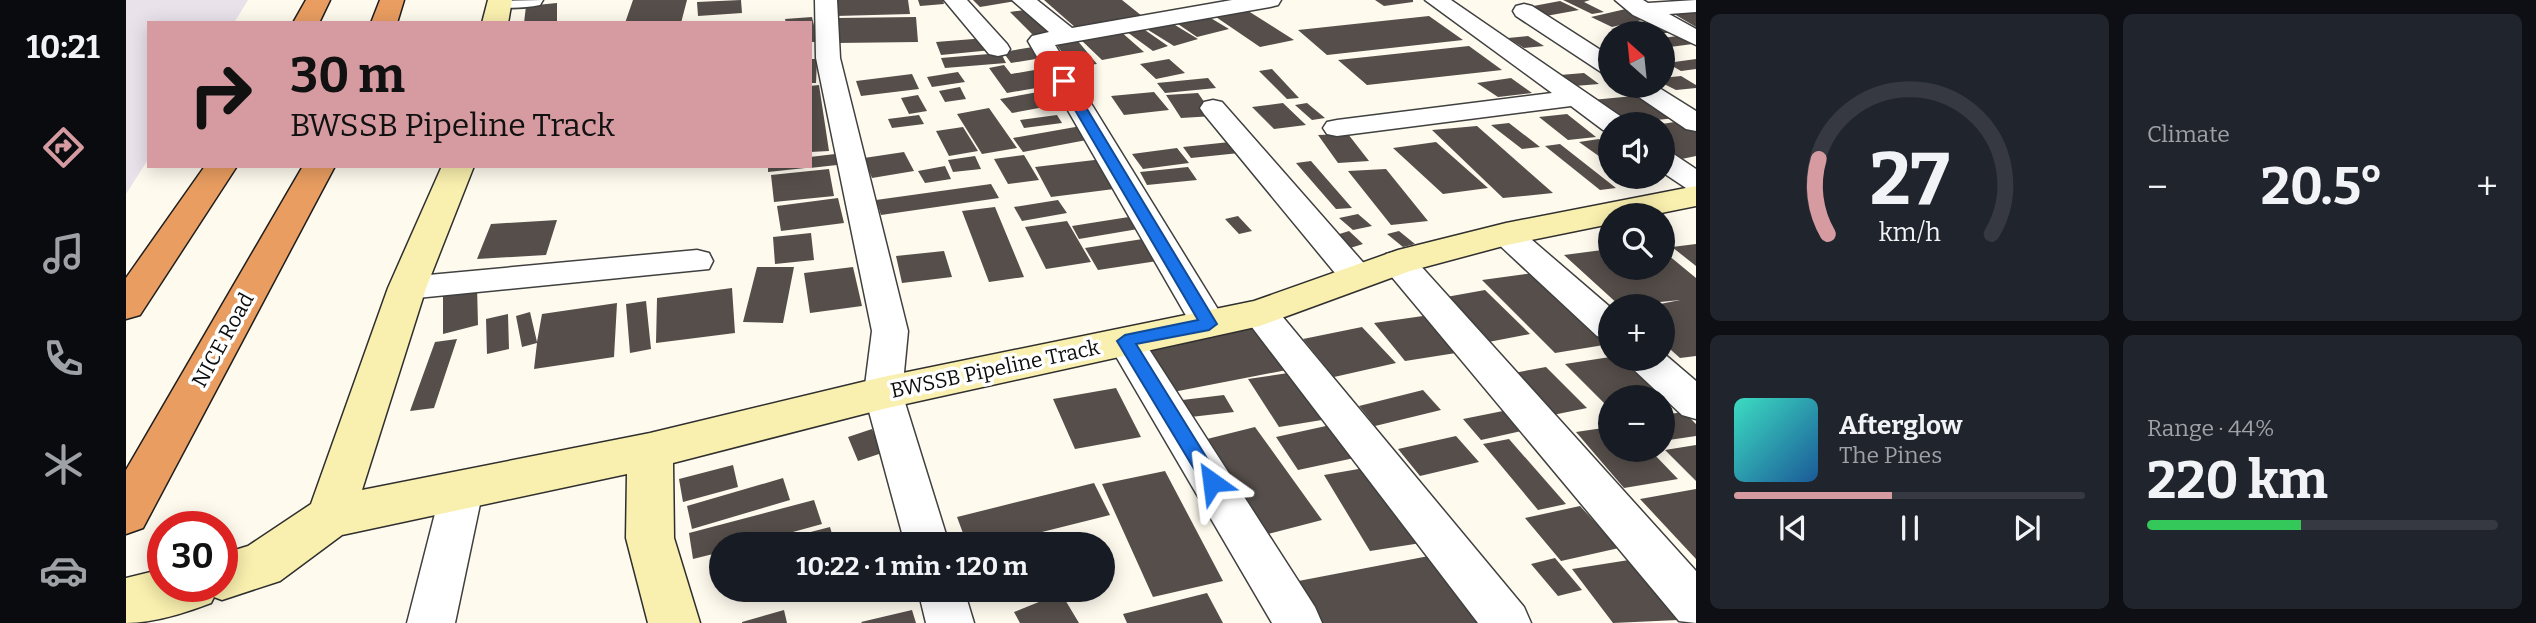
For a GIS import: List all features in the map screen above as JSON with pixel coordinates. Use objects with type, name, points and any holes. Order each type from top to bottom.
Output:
[{"type":"highway","points":[[307,21],[318,0]]},
{"type":"highway","points":[[385,21],[392,0]]},
{"type":"highway","points":[[126,306],[220,168]]},
{"type":"highway","name":"NICE Road","points":[[126,513],[318,168]]},
{"type":"street","points":[[498,8],[532,0]]},
{"type":"street","points":[[826,0],[828,58],[890,331],[883,393],[924,532]]},
{"type":"street","points":[[955,0],[998,49]]},
{"type":"street","points":[[1023,0],[1069,37]]},
{"type":"street","points":[[1209,324],[1040,41],[1270,0]]},
{"type":"street","points":[[1436,0],[1598,114]]},
{"type":"street","points":[[1634,5],[1696,5]]},
{"type":"street","points":[[1634,5],[1696,38]]},
{"type":"street","points":[[1524,11],[1598,59]]},
{"type":"street","points":[[1337,128],[1575,98]]},
{"type":"street","points":[[1657,98],[1696,123]]},
{"type":"street","points":[[1213,108],[1356,276]]},
{"type":"street","points":[[238,572],[262,565],[330,517],[407,288],[457,168]]},
{"type":"street","points":[[1675,168],[1696,182]]},
{"type":"street","name":"BWSSB Pipeline Track","points":[[330,517],[650,451],[883,393],[1260,313],[1398,262],[1506,234],[1696,196]]},
{"type":"street","points":[[1506,234],[1598,316]]},
{"type":"street","points":[[407,288],[697,261]]},
{"type":"street","points":[[1398,262],[1696,606]]},
{"type":"street","points":[[1260,313],[1507,623]]},
{"type":"street","points":[[1125,341],[1298,623]]},
{"type":"street","points":[[1659,371],[1696,404]]},
{"type":"street","points":[[650,451],[650,538],[674,623]]},
{"type":"street","points":[[431,623],[462,490]]},
{"type":"street","points":[[126,603],[147,598]]},
{"type":"street","points":[[944,602],[950,623]]},
{"type":"shaded area","points":[[126,0],[248,0],[235,21],[147,21],[147,161],[126,194]]},
{"type":"building","points":[[633,0],[687,0],[682,21],[626,21]]},
{"type":"building","points":[[741,0],[742,13],[698,16],[697,2]]},
{"type":"building","points":[[836,0],[908,0],[910,14],[836,16]]},
{"type":"building","points":[[918,0],[943,0],[944,4],[920,6]]},
{"type":"building","points":[[973,0],[1016,0],[1016,1],[980,7]]},
{"type":"building","points":[[1044,0],[1122,0],[1142,16],[1076,28]]},
{"type":"building","points":[[1375,0],[1413,0],[1413,2],[1384,6]]},
{"type":"building","points":[[1563,0],[1590,0],[1584,2],[1604,12],[1592,14]]},
{"type":"building","points":[[1560,1],[1579,10],[1546,16],[1528,7]]},
{"type":"building","points":[[557,3],[557,21],[524,21],[526,6]]},
{"type":"building","points":[[1630,8],[1651,18],[1638,21],[1599,21],[1591,17]]},
{"type":"building","points":[[1031,9],[1057,34],[1035,37],[1010,12]]},
{"type":"building","points":[[1245,9],[1294,40],[1260,47],[1213,15]]},
{"type":"building","points":[[1696,9],[1696,27],[1669,11]]},
{"type":"building","points":[[1429,16],[1463,40],[1327,55],[1298,30]]},
{"type":"building","points":[[812,17],[818,42],[812,42],[812,21],[785,19]]},
{"type":"building","points":[[916,17],[918,42],[836,43],[837,18]]},
{"type":"building","points":[[1209,17],[1229,29],[1197,37],[1178,24]]},
{"type":"building","points":[[1170,22],[1198,39],[1174,46],[1145,28]]},
{"type":"building","points":[[1142,28],[1168,46],[1153,51],[1127,32]]},
{"type":"building","points":[[1120,31],[1144,52],[1102,60],[1079,38]]},
{"type":"building","points":[[1528,36],[1544,46],[1524,48],[1508,38]]},
{"type":"building","points":[[1675,36],[1678,36],[1693,44],[1675,46]]},
{"type":"building","points":[[986,38],[992,50],[941,55],[936,42]]},
{"type":"building","points":[[1077,40],[1097,64],[1073,67],[1055,43]]},
{"type":"building","points":[[1039,46],[1048,57],[1011,63],[1003,52]]},
{"type":"building","points":[[1469,46],[1502,70],[1367,85],[1338,60]]},
{"type":"building","points":[[1001,53],[1006,63],[945,68],[941,58]]},
{"type":"building","points":[[812,59],[817,59],[816,83],[812,83]]},
{"type":"building","points":[[1169,59],[1185,73],[1156,79],[1140,64]]},
{"type":"building","points":[[1696,59],[1696,69],[1681,71],[1675,68],[1675,62]]},
{"type":"building","points":[[1004,65],[1011,74],[1046,68],[1059,84],[1007,93],[989,68]]},
{"type":"building","points":[[1272,69],[1299,98],[1287,99],[1259,71]]},
{"type":"building","points":[[958,72],[965,82],[932,87],[927,77]]},
{"type":"building","points":[[1584,73],[1598,84],[1575,86],[1560,75]]},
{"type":"building","points":[[912,74],[919,89],[861,96],[856,81]]},
{"type":"building","points":[[1681,76],[1696,85],[1696,88],[1675,90],[1675,77]]},
{"type":"building","points":[[1208,78],[1216,88],[1165,93],[1157,83]]},
{"type":"building","points":[[1511,78],[1532,93],[1498,97],[1477,83]]},
{"type":"building","points":[[819,85],[829,151],[812,152],[812,86]]},
{"type":"building","points":[[960,87],[966,99],[945,102],[939,91]]},
{"type":"building","points":[[1060,88],[1071,102],[1012,113],[1000,99]]},
{"type":"building","points":[[1154,92],[1169,110],[1124,115],[1111,96]]},
{"type":"building","points":[[1198,93],[1214,116],[1181,118],[1166,95]]},
{"type":"building","points":[[918,95],[927,111],[909,114],[901,98]]},
{"type":"building","points":[[1648,98],[1668,112],[1609,112],[1592,100]]},
{"type":"building","points":[[1283,103],[1306,125],[1274,129],[1252,107]]},
{"type":"building","points":[[1307,103],[1325,118],[1312,120],[1295,105]]},
{"type":"building","points":[[989,108],[1017,148],[982,154],[957,114]]},
{"type":"building","points":[[1567,114],[1596,137],[1568,140],[1539,117]]},
{"type":"building","points":[[919,115],[924,124],[892,128],[888,119]]},
{"type":"building","points":[[1057,115],[1062,123],[1024,128],[1020,120]]},
{"type":"building","points":[[1681,121],[1696,129],[1696,156],[1675,159],[1675,122]]},
{"type":"building","points":[[1509,123],[1540,147],[1522,149],[1491,125]]},
{"type":"building","points":[[1081,126],[1092,139],[1023,152],[1013,138]]},
{"type":"building","points":[[1477,126],[1553,193],[1503,198],[1432,130]]},
{"type":"building","points":[[963,127],[978,151],[949,156],[936,131]]},
{"type":"building","points":[[1348,134],[1369,161],[1338,163],[1318,135]]},
{"type":"building","points":[[1598,139],[1598,155],[1579,142]]},
{"type":"building","points":[[1239,141],[1249,152],[1191,158],[1183,147]]},
{"type":"building","points":[[1436,142],[1488,188],[1443,194],[1393,148]]},
{"type":"building","points":[[1560,144],[1598,174],[1598,188],[1545,146]]},
{"type":"building","points":[[1177,148],[1189,163],[1143,169],[1132,154]]},
{"type":"building","points":[[904,152],[914,171],[872,178],[864,158]]},
{"type":"building","points":[[835,154],[837,165],[812,168],[812,157]]},
{"type":"building","points":[[1024,155],[1039,180],[1008,184],[994,159]]},
{"type":"building","points":[[975,156],[981,169],[953,172],[948,160]]},
{"type":"building","points":[[1103,159],[1122,188],[1051,197],[1035,167]]},
{"type":"building","points":[[1311,161],[1352,208],[1336,209],[1296,163]]},
{"type":"building","points":[[945,166],[951,179],[925,183],[918,171]]},
{"type":"building","points":[[1188,167],[1197,180],[1147,185],[1140,172]]},
{"type":"building","points":[[768,168],[805,168],[768,172]]},
{"type":"building","points":[[829,169],[834,196],[774,202],[771,175]]},
{"type":"building","points":[[1386,169],[1428,221],[1391,225],[1348,171]]},
{"type":"building","points":[[991,184],[999,198],[881,215],[876,200]]},
{"type":"building","points":[[838,198],[844,223],[781,231],[777,206]]},
{"type":"building","points":[[1058,200],[1067,213],[1022,221],[1014,207]]},
{"type":"building","points":[[995,207],[1024,277],[989,282],[962,211]]},
{"type":"building","points":[[1358,214],[1372,226],[1353,230],[1339,218]]},
{"type":"building","points":[[1135,216],[1144,228],[1079,239],[1072,226]]},
{"type":"building","points":[[1238,216],[1252,231],[1239,234],[1225,219]]},
{"type":"building","points":[[557,220],[546,255],[477,259],[491,224]]},
{"type":"building","points":[[1067,221],[1091,262],[1046,269],[1025,227]]},
{"type":"building","points":[[1349,231],[1363,244],[1347,249],[1333,236]]},
{"type":"building","points":[[1399,231],[1415,244],[1403,247],[1387,234]]},
{"type":"building","points":[[811,233],[814,260],[775,264],[773,237]]},
{"type":"building","points":[[1149,238],[1164,260],[1098,270],[1085,248]]},
{"type":"building","points":[[1696,244],[1696,266],[1675,249],[1675,247]]},
{"type":"building","points":[[944,251],[952,277],[902,283],[896,256]]},
{"type":"building","points":[[1598,251],[1598,280],[1675,280],[1675,261],[1696,278],[1696,356],[1680,358],[1675,354],[1675,301],[1680,300],[1675,300],[1675,294],[1607,294],[1564,255]]},
{"type":"building","points":[[757,267],[794,267],[783,323],[743,322]]},
{"type":"building","points":[[853,267],[862,306],[810,313],[804,273]]},
{"type":"building","points":[[1534,273],[1598,333],[1598,346],[1555,353],[1482,280]]},
{"type":"building","points":[[477,286],[478,325],[443,334],[443,293]]},
{"type":"building","points":[[732,288],[735,333],[656,343],[657,298]]},
{"type":"building","points":[[1485,290],[1530,334],[1478,344],[1435,299]]},
{"type":"building","points":[[646,301],[651,349],[630,353],[626,304]]},
{"type":"building","points":[[617,303],[614,357],[534,369],[537,343],[522,347],[516,316],[530,312],[537,342],[542,314]]},
{"type":"building","points":[[508,314],[509,349],[487,354],[486,319]]},
{"type":"building","points":[[1423,316],[1456,353],[1405,361],[1374,323]]},
{"type":"building","points":[[1256,321],[1292,369],[1168,393],[1139,342]]},
{"type":"building","points":[[1362,327],[1396,363],[1334,377],[1303,339]]},
{"type":"building","points":[[457,339],[434,408],[410,411],[435,342]]},
{"type":"building","points":[[1598,359],[1598,371],[1636,371],[1650,385],[1598,385],[1598,397],[1565,364]]},
{"type":"building","points":[[1546,367],[1587,408],[1548,416],[1508,374]]},
{"type":"building","points":[[1301,371],[1334,418],[1279,427],[1248,379]]},
{"type":"building","points":[[1116,388],[1141,437],[1075,449],[1053,399]]},
{"type":"building","points":[[1423,390],[1441,410],[1375,426],[1359,406]]},
{"type":"building","points":[[1224,395],[1234,412],[1182,418],[1174,401]]},
{"type":"building","points":[[1513,409],[1531,429],[1481,440],[1463,419]]},
{"type":"building","points":[[1684,412],[1696,424],[1696,436],[1675,439],[1675,413]]},
{"type":"building","points":[[1335,424],[1359,457],[1298,470],[1276,437]]},
{"type":"building","points":[[1255,427],[1322,520],[1260,536],[1199,441]]},
{"type":"building","points":[[872,429],[882,453],[858,461],[848,437]]},
{"type":"building","points":[[1598,429],[1598,458],[1576,432]]},
{"type":"building","points":[[1456,436],[1479,462],[1420,476],[1398,449]]},
{"type":"building","points":[[1509,439],[1566,504],[1538,510],[1483,444]]},
{"type":"building","points":[[1696,445],[1696,481],[1675,460],[1675,448]]},
{"type":"building","points":[[1602,462],[1662,462],[1678,479],[1624,488]]},
{"type":"building","points":[[733,465],[738,487],[683,502],[679,479]]},
{"type":"building","points":[[1370,467],[1421,543],[1370,551],[1324,475]]},
{"type":"building","points":[[1165,471],[1223,581],[1153,597],[1102,484]]},
{"type":"building","points":[[783,478],[790,500],[692,529],[687,506]]},
{"type":"building","points":[[1094,483],[1110,515],[1042,532],[963,532],[957,517]]},
{"type":"building","points":[[1696,489],[1696,559],[1640,499]]},
{"type":"building","points":[[814,500],[822,524],[793,532],[709,532],[709,555],[693,559],[689,533]]},
{"type":"building","points":[[1580,506],[1619,548],[1561,561],[1525,518]]},
{"type":"building","points":[[830,527],[831,532],[811,532]]},
{"type":"building","points":[[1434,555],[1481,623],[1311,623],[1288,583]]},
{"type":"building","points":[[1555,558],[1582,590],[1558,596],[1531,564]]},
{"type":"building","points":[[1629,560],[1678,620],[1613,623],[1572,569]]},
{"type":"building","points":[[1207,593],[1223,623],[1127,623],[1123,614]]},
{"type":"building","points":[[1039,602],[1066,602],[1079,623],[1020,623],[1014,612]]},
{"type":"building","points":[[784,610],[787,623],[742,623],[742,622]]},
{"type":"building","points":[[912,610],[916,623],[861,622]]},
{"type":"route","points":[[1064,81],[1209,324],[1125,341],[1212,482]]}]
